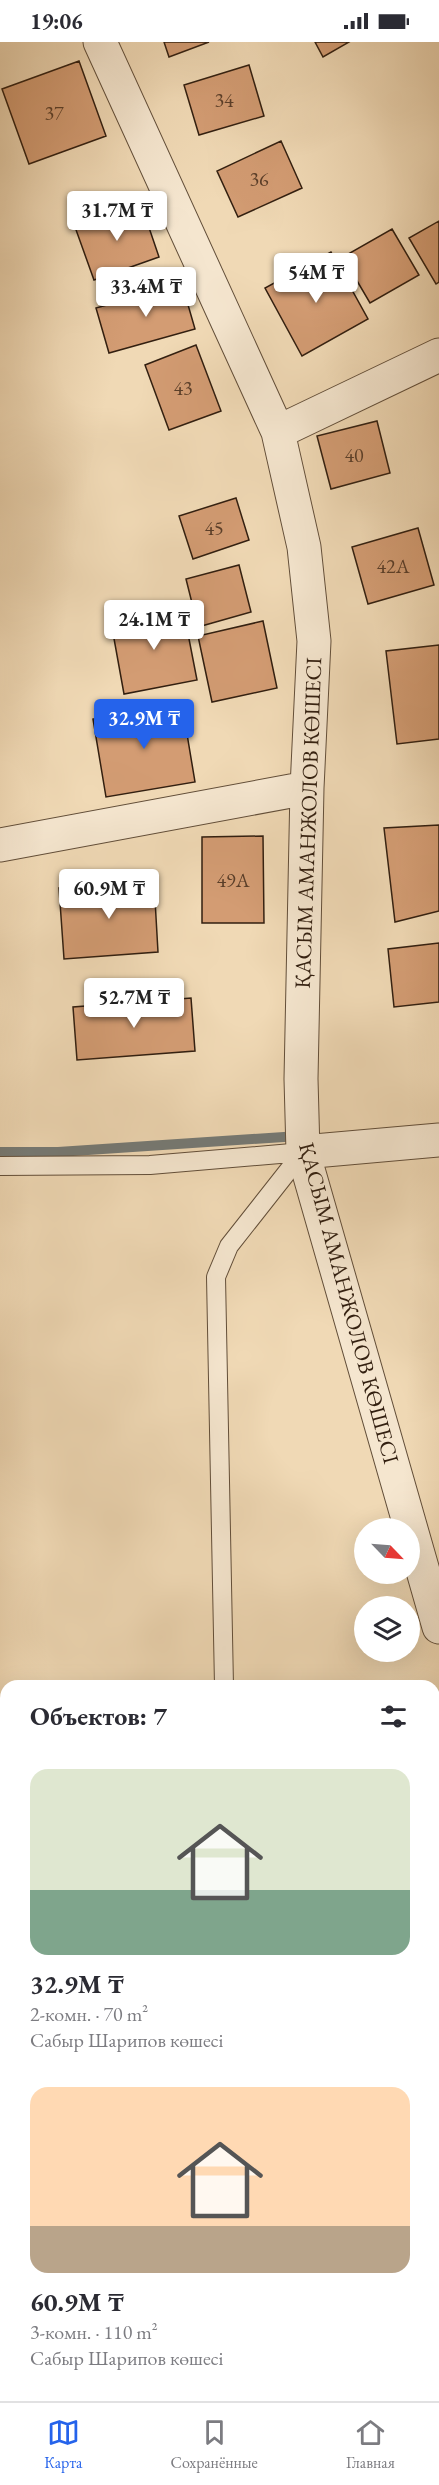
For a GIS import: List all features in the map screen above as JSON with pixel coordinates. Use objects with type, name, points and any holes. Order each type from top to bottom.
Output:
[{"type":"street","name":"ҚАСЫМ АМАНЖОЛОВ КӨШЕСІ","points":[[100,42],[278,432],[304,547],[314,642],[307,788],[301,1078],[303,1146],[439,1627]]},
{"type":"street","points":[[278,432],[439,355]]},
{"type":"street","points":[[0,845],[307,788]]},
{"type":"street","points":[[303,1146],[439,1140]]},
{"type":"lane","points":[[0,1166],[150,1165],[303,1146]]},
{"type":"lane","points":[[224,1680],[216,1277],[229,1246],[303,1146]]},
{"type":"building","points":[[164,42],[209,42],[169,57]]},
{"type":"building","points":[[315,42],[349,42],[323,57]]},
{"type":"building","points":[[79,61],[106,136],[29,164],[2,89]]},
{"type":"building","points":[[249,65],[264,116],[199,135],[184,85]]},
{"type":"building","points":[[281,141],[302,188],[238,217],[217,171]]},
{"type":"building","points":[[141,204],[159,257],[94,280],[75,227]]},
{"type":"building","points":[[439,221],[439,282],[436,284],[409,238]]},
{"type":"building","points":[[392,229],[419,275],[370,303],[343,257]]},
{"type":"building","points":[[331,252],[368,319],[302,356],[265,288]]},
{"type":"building","points":[[182,284],[195,329],[109,353],[96,308]]},
{"type":"building","points":[[196,345],[221,411],[169,430],[145,365]]},
{"type":"building","points":[[377,421],[390,473],[331,489],[317,436]]},
{"type":"building","points":[[236,498],[249,540],[193,559],[179,516]]},
{"type":"building","points":[[418,528],[434,585],[368,604],[352,547]]},
{"type":"building","points":[[239,565],[251,612],[198,627],[186,579]]},
{"type":"building","points":[[183,608],[197,680],[124,694],[111,622]]},
{"type":"building","points":[[263,621],[277,688],[212,702],[198,636]]},
{"type":"building","points":[[439,645],[439,739],[397,744],[386,651]]},
{"type":"building","points":[[182,704],[195,782],[106,797],[93,719]]},
{"type":"building","points":[[439,825],[439,911],[395,922],[384,828]]},
{"type":"building","points":[[263,836],[264,923],[202,923],[202,837]]},
{"type":"building","points":[[154,882],[158,952],[64,959],[59,888]]},
{"type":"building","points":[[439,943],[439,1002],[394,1007],[388,949]]},
{"type":"building","points":[[191,998],[195,1051],[77,1060],[73,1007]]},
{"type":"waterway","points":[[0,1152],[58,1152],[299,1136]]}]
